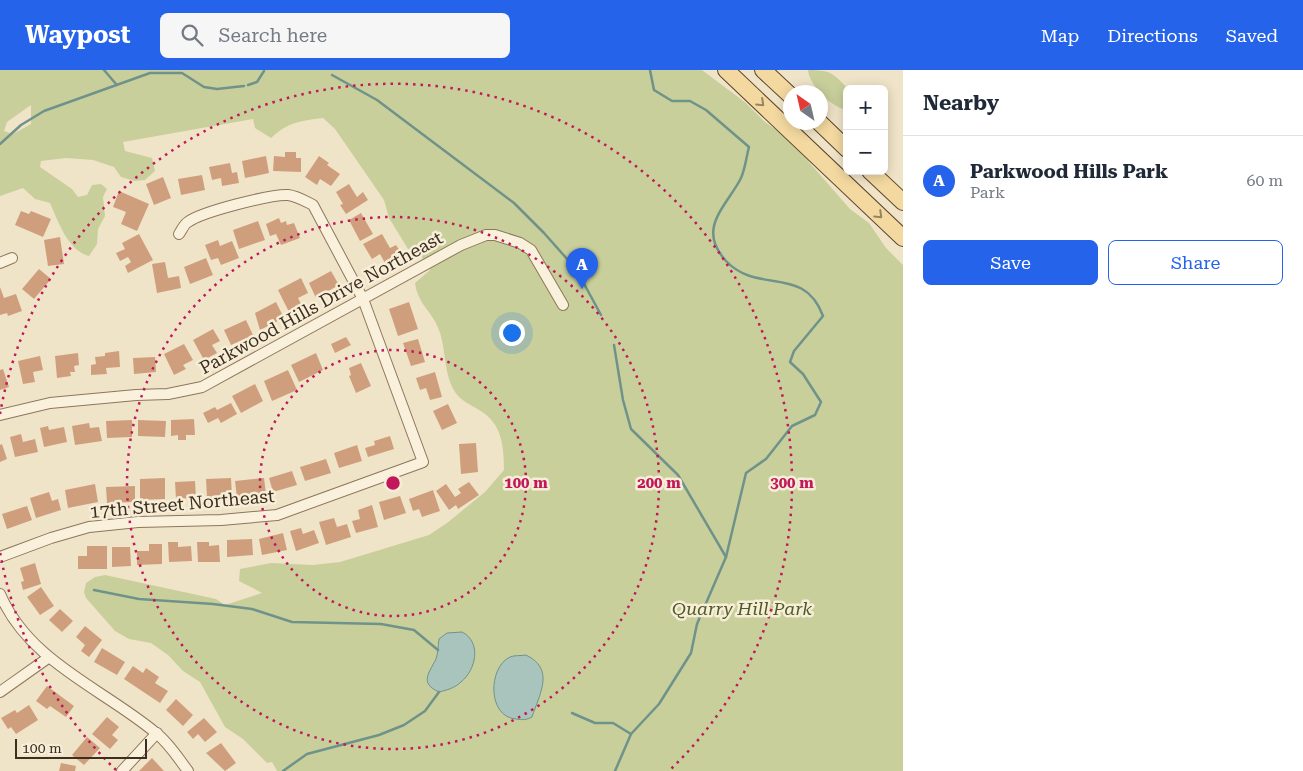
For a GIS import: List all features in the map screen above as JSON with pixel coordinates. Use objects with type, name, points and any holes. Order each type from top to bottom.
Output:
[{"type":"main road","points":[[726,70],[903,238]]},
{"type":"main road","points":[[763,70],[783,89]]},
{"type":"main road","points":[[827,130],[843,145]]},
{"type":"main road","points":[[874,175],[903,202]]},
{"type":"street","points":[[179,234],[186,223],[198,216],[271,197],[288,195],[302,199],[313,205],[363,299]]},
{"type":"street","name":"Parkwood Hills Drive Northeast","points":[[0,416],[50,403],[136,394],[168,394],[202,387],[461,245],[486,235],[495,235],[520,243],[531,250],[564,305]]},
{"type":"street","points":[[0,263],[12,258]]},
{"type":"street","name":"17th Street Northeast","points":[[0,557],[89,526],[138,522],[221,520],[277,514],[423,462],[363,299]]},
{"type":"street","points":[[0,594],[9,613],[22,632],[48,658],[156,733],[188,771]]},
{"type":"street","points":[[0,692],[48,658]]},
{"type":"street","points":[[122,771],[156,733]]},
{"type":"green space","name":"Quarry Hill Park","points":[[0,70],[702,70],[746,103],[765,122],[787,137],[850,209],[869,223],[886,248],[903,265],[903,771],[277,771],[272,762],[267,763],[243,739],[225,727],[200,682],[183,671],[168,655],[151,643],[129,639],[115,631],[86,598],[84,592],[86,583],[95,577],[105,575],[216,599],[225,605],[262,593],[239,581],[240,569],[271,563],[313,565],[340,562],[429,535],[485,492],[504,470],[502,444],[493,421],[460,397],[451,385],[440,333],[434,320],[419,298],[415,283],[430,270],[416,248],[408,249],[389,218],[384,200],[335,129],[323,118],[289,125],[271,138],[255,128],[253,119],[123,142],[125,151],[152,158],[155,171],[145,180],[135,181],[121,177],[114,167],[93,160],[66,158],[41,161],[40,167],[72,189],[78,197],[87,195],[92,185],[101,184],[107,189],[103,197],[105,216],[98,229],[97,244],[89,256],[75,248],[70,242],[60,226],[50,203],[35,199],[23,188],[0,196]],"holes":[[[31,105],[31,124],[13,134],[4,131],[7,122]]]},
{"type":"green space","points":[[808,70],[827,72],[835,76],[844,85],[843,109],[828,100],[828,85],[814,85]]},
{"type":"water","points":[[462,632],[472,642],[475,656],[473,664],[466,677],[459,684],[439,692],[429,685],[427,677],[436,659],[439,639],[447,633]]},
{"type":"water","points":[[526,655],[540,667],[543,674],[543,682],[532,717],[518,719],[507,716],[500,710],[494,691],[495,680],[503,662],[512,656]]},
{"type":"building","points":[[285,152],[296,152],[296,158],[301,158],[301,172],[273,171],[274,156],[285,157]]},
{"type":"building","points":[[266,156],[269,173],[245,178],[242,161]]},
{"type":"building","points":[[319,156],[329,163],[327,165],[340,174],[331,186],[320,179],[317,185],[305,177]]},
{"type":"building","points":[[230,163],[232,173],[237,172],[239,183],[222,186],[221,178],[212,180],[209,167]]},
{"type":"building","points":[[202,175],[205,190],[181,195],[178,179]]},
{"type":"building","points":[[163,177],[171,198],[154,205],[146,184]]},
{"type":"building","points":[[349,184],[357,197],[363,192],[368,200],[346,214],[340,205],[343,204],[336,192]]},
{"type":"building","points":[[119,191],[149,204],[137,231],[121,224],[126,212],[113,207]]},
{"type":"building","points":[[21,211],[29,214],[31,211],[51,219],[43,237],[15,225]]},
{"type":"building","points":[[361,213],[373,234],[360,241],[349,220]]},
{"type":"building","points":[[279,218],[281,223],[286,221],[287,225],[294,223],[300,238],[281,245],[276,234],[270,236],[266,224]]},
{"type":"building","points":[[258,221],[265,240],[239,249],[233,230]]},
{"type":"building","points":[[139,234],[153,260],[128,273],[125,266],[131,262],[128,257],[120,261],[116,253],[125,249],[122,243]]},
{"type":"building","points":[[382,234],[390,248],[396,245],[400,251],[395,253],[398,258],[386,265],[380,254],[372,259],[363,244]]},
{"type":"building","points":[[60,237],[64,264],[48,266],[44,240]]},
{"type":"building","points":[[218,240],[220,246],[232,241],[239,258],[221,265],[218,258],[211,260],[205,245]]},
{"type":"building","points":[[206,258],[213,275],[190,284],[184,267]]},
{"type":"building","points":[[165,262],[168,278],[179,276],[181,288],[157,293],[152,264]]},
{"type":"building","points":[[39,269],[51,279],[34,299],[22,289]]},
{"type":"building","points":[[331,271],[339,285],[316,298],[309,283]]},
{"type":"building","points":[[301,278],[308,293],[298,298],[302,306],[289,312],[278,290]]},
{"type":"building","points":[[0,287],[4,298],[16,294],[22,311],[8,316],[7,313],[0,315]]},
{"type":"building","points":[[276,302],[284,318],[260,330],[255,313]]},
{"type":"building","points":[[409,302],[418,329],[398,336],[389,309]]},
{"type":"building","points":[[246,320],[253,335],[231,345],[224,330]]},
{"type":"building","points":[[213,329],[220,341],[212,345],[217,353],[204,360],[193,340]]},
{"type":"building","points":[[346,337],[351,345],[335,353],[331,344]]},
{"type":"building","points":[[418,339],[425,362],[411,366],[403,343]]},
{"type":"building","points":[[184,344],[193,360],[183,365],[186,369],[174,375],[164,354]]},
{"type":"building","points":[[119,351],[120,367],[106,368],[107,374],[91,375],[91,365],[96,364],[95,357]]},
{"type":"building","points":[[78,353],[79,365],[74,366],[75,372],[70,372],[71,376],[57,378],[55,356]]},
{"type":"building","points":[[316,353],[323,370],[299,382],[291,365]]},
{"type":"building","points":[[40,356],[43,370],[33,372],[35,382],[23,384],[18,361]]},
{"type":"building","points":[[155,357],[156,372],[134,374],[133,358]]},
{"type":"building","points":[[361,363],[371,386],[356,393],[349,376],[351,375],[349,368]]},
{"type":"building","points":[[3,369],[9,387],[0,390],[0,370]]},
{"type":"building","points":[[288,370],[297,390],[272,401],[264,381]]},
{"type":"building","points":[[435,372],[442,397],[430,400],[426,388],[420,390],[416,378]]},
{"type":"building","points":[[255,384],[263,401],[241,413],[232,396]]},
{"type":"building","points":[[231,403],[237,414],[221,423],[218,418],[208,423],[203,413],[215,407],[217,410]]},
{"type":"building","points":[[448,404],[457,423],[442,430],[433,411]]},
{"type":"building","points":[[194,419],[195,435],[186,435],[186,440],[178,440],[178,435],[171,436],[171,420]]},
{"type":"building","points":[[132,420],[132,437],[107,438],[106,421]]},
{"type":"building","points":[[138,420],[166,421],[165,437],[138,436]]},
{"type":"building","points":[[89,423],[90,428],[99,427],[102,441],[75,445],[72,426]]},
{"type":"building","points":[[48,426],[49,430],[64,427],[67,442],[44,447],[40,428]]},
{"type":"building","points":[[21,434],[23,442],[35,439],[38,452],[15,457],[10,437]]},
{"type":"building","points":[[390,436],[394,449],[368,457],[365,448],[375,445],[374,441]]},
{"type":"building","points":[[476,443],[478,472],[461,474],[459,444]]},
{"type":"building","points":[[2,444],[7,459],[0,462],[0,445]]},
{"type":"building","points":[[357,445],[362,461],[339,468],[334,453]]},
{"type":"building","points":[[326,459],[331,473],[305,481],[300,467]]},
{"type":"building","points":[[292,471],[297,485],[273,492],[269,478]]},
{"type":"building","points":[[165,478],[165,499],[140,500],[140,479]]},
{"type":"building","points":[[231,478],[232,496],[207,498],[206,479]]},
{"type":"building","points":[[264,478],[266,494],[237,498],[235,481]]},
{"type":"building","points":[[195,481],[196,498],[176,499],[175,482]]},
{"type":"building","points":[[469,482],[479,495],[458,509],[456,505],[449,510],[436,491],[446,484],[455,497],[461,493],[458,489]]},
{"type":"building","points":[[95,484],[98,502],[68,508],[65,490]]},
{"type":"building","points":[[135,486],[135,502],[107,503],[106,487]]},
{"type":"building","points":[[433,490],[440,511],[422,517],[419,509],[413,511],[409,499]]},
{"type":"building","points":[[49,492],[52,501],[58,499],[61,510],[36,518],[30,498]]},
{"type":"building","points":[[400,496],[406,513],[384,520],[379,502]]},
{"type":"building","points":[[372,505],[378,527],[356,533],[352,521],[360,519],[358,510]]},
{"type":"building","points":[[27,506],[32,520],[7,529],[2,514]]},
{"type":"building","points":[[334,518],[337,527],[347,524],[351,537],[326,545],[319,522]]},
{"type":"building","points":[[301,528],[303,534],[314,530],[319,543],[296,551],[290,531]]},
{"type":"building","points":[[283,533],[287,550],[262,555],[259,539]]},
{"type":"building","points":[[252,539],[253,555],[227,557],[227,540]]},
{"type":"building","points":[[168,542],[178,542],[178,547],[191,546],[192,561],[169,562]]},
{"type":"building","points":[[197,542],[209,542],[209,546],[219,545],[220,562],[198,562]]},
{"type":"building","points":[[149,544],[162,544],[162,564],[137,565],[137,551],[149,551]]},
{"type":"building","points":[[87,546],[107,546],[107,569],[78,569],[78,556],[87,556]]},
{"type":"building","points":[[112,547],[130,547],[131,566],[112,567]]},
{"type":"building","points":[[35,563],[41,584],[23,590],[21,582],[24,581],[20,568]]},
{"type":"building","points":[[41,587],[54,606],[40,615],[27,597]]},
{"type":"building","points":[[60,609],[73,621],[62,632],[49,620]]},
{"type":"building","points":[[85,626],[102,640],[89,657],[81,651],[85,645],[76,637]]},
{"type":"building","points":[[102,648],[125,662],[117,675],[94,662]]},
{"type":"building","points":[[133,666],[143,673],[146,668],[159,677],[155,683],[168,691],[160,703],[124,679]]},
{"type":"building","points":[[47,686],[74,706],[66,717],[50,706],[47,709],[36,701]]},
{"type":"building","points":[[176,699],[193,715],[183,726],[166,710]]},
{"type":"building","points":[[29,705],[38,720],[16,734],[11,727],[8,729],[1,718],[15,710],[17,713]]},
{"type":"building","points":[[107,717],[119,727],[112,735],[118,740],[110,749],[92,734]]},
{"type":"building","points":[[204,718],[217,732],[205,742],[198,734],[193,739],[187,732]]},
{"type":"building","points":[[87,737],[100,748],[84,765],[72,755]]},
{"type":"building","points":[[221,743],[236,763],[225,771],[206,753]]},
{"type":"building","points":[[152,758],[164,771],[139,771]]},
{"type":"building","points":[[61,763],[76,766],[75,771],[59,771]]},
{"type":"waterway","points":[[104,70],[116,84]]},
{"type":"waterway","points":[[615,771],[631,734],[659,704],[691,653],[697,624],[726,557],[746,473],[766,459],[792,426],[815,415],[821,402],[803,374],[790,362],[794,351],[823,316],[815,300],[804,290],[792,285],[752,277],[739,271],[726,261],[718,250],[714,239],[713,229],[716,219],[742,176],[749,147],[706,110],[690,101],[672,101],[654,90],[650,70]]},
{"type":"waterway","points":[[248,85],[257,82],[264,71]]},
{"type":"waterway","points":[[0,144],[21,125],[44,111],[150,73],[182,73],[204,87],[217,89],[244,86]]},
{"type":"waterway","points":[[332,75],[377,100],[514,203],[576,269],[601,315]]},
{"type":"waterway","points":[[614,345],[623,400],[631,429],[678,475],[726,557]]},
{"type":"waterway","points":[[94,590],[139,599],[213,604],[252,609],[292,622],[381,624],[414,630],[438,650]]},
{"type":"waterway","points":[[283,771],[307,754],[379,735],[404,725],[425,711],[439,692]]},
{"type":"waterway","points":[[572,713],[595,723],[613,723],[631,734]]},
{"type":"place","name":"Parkwood Hills Park","points":[[582,289]]}]
